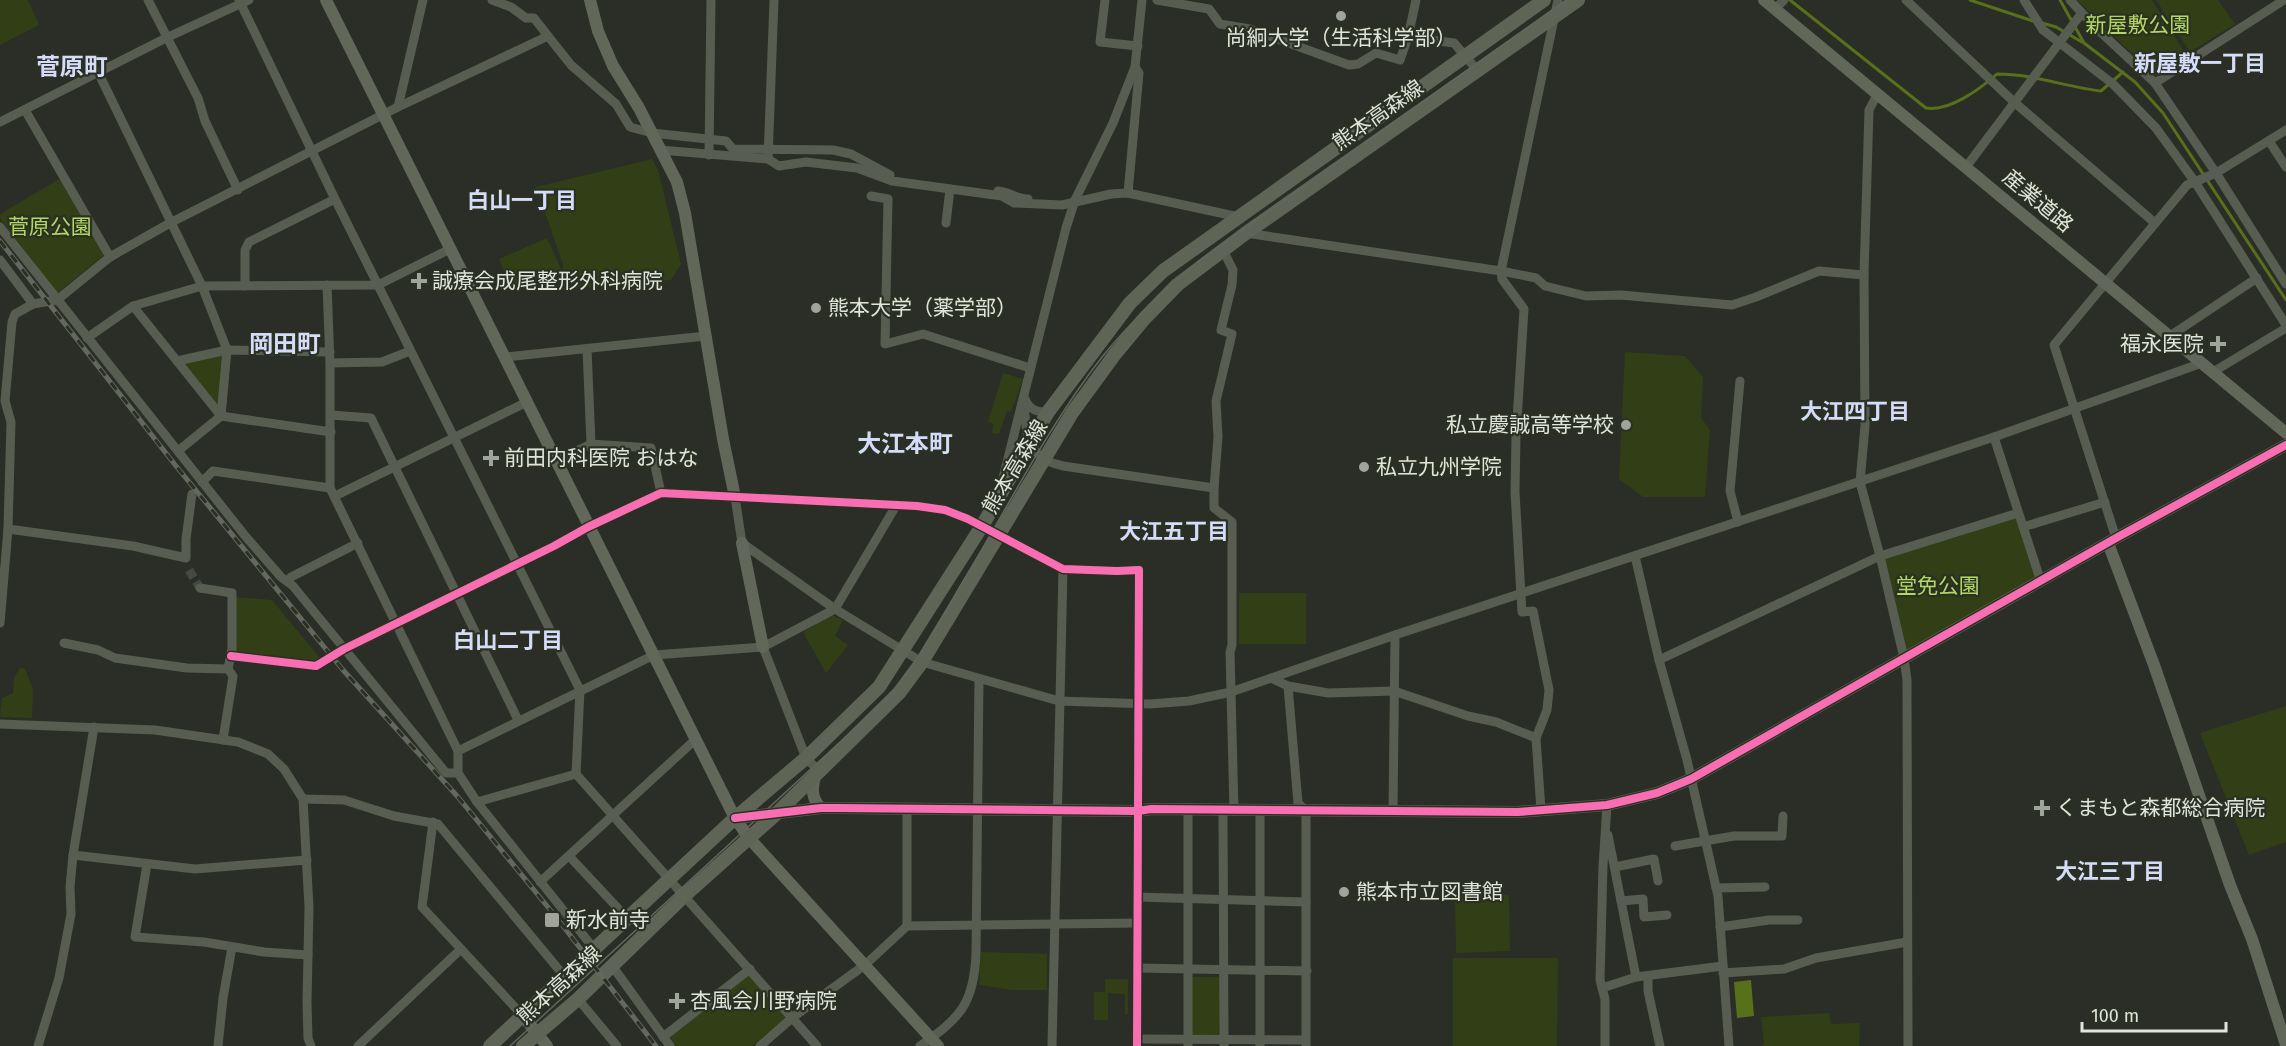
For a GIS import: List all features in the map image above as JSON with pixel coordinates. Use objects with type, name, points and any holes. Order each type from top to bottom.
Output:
[{"type":"main road","name":"熊本高森線","points":[[490,1046],[735,818],[806,758],[879,687],[982,526],[1048,412],[1130,303],[1163,271],[1544,0]]},
{"type":"main road","name":"熊本高森線","points":[[523,1046],[578,999],[683,897],[776,814],[899,693],[922,662],[1078,405],[1115,354],[1144,319],[1177,285],[1246,233],[1578,0]]},
{"type":"street","points":[[148,0],[168,37],[238,190]]},
{"type":"street","points":[[326,0],[735,818],[750,838],[935,1042]]},
{"type":"street","points":[[398,107],[423,0]]},
{"type":"street","points":[[492,0],[511,7],[526,18],[534,18],[570,65],[616,104],[630,127],[652,133],[726,141],[733,149],[768,154],[779,166],[806,162],[857,168],[892,181],[1002,196],[1014,204],[1062,205],[1076,200],[1128,193],[1239,217]]},
{"type":"street","points":[[590,0],[598,31],[613,66],[677,182],[685,213],[723,439],[763,647],[806,758],[818,774],[812,793],[815,802],[821,808]]},
{"type":"street","points":[[709,155],[711,140],[711,0]]},
{"type":"street","points":[[768,154],[774,0]]},
{"type":"street","points":[[1105,0],[1100,42],[1138,46]]},
{"type":"street","points":[[997,500],[1066,228],[1076,200],[1113,123],[1135,67],[1142,0]]},
{"type":"street","points":[[1157,0],[1209,9],[1220,24],[1250,29],[1349,65],[1358,64],[1377,53],[1400,60],[1408,37],[1416,0]]},
{"type":"street","points":[[1541,810],[1536,738],[1547,710],[1549,690],[1533,611],[1522,612],[1515,492],[1524,309],[1502,279],[1501,271],[1558,0]]},
{"type":"street","name":"産業道路","points":[[1764,0],[2286,433]]},
{"type":"street","points":[[1775,9],[1784,0]]},
{"type":"street","points":[[1906,0],[2013,102],[2155,223]]},
{"type":"street","points":[[2024,0],[2043,30],[2061,41],[2114,84],[2156,128],[2198,181],[2286,327],[2213,372]]},
{"type":"street","points":[[2070,0],[2078,17],[2155,83],[2286,284]]},
{"type":"street","points":[[2155,83],[2284,0]]},
{"type":"street","points":[[0,122],[243,1],[312,152],[580,690],[576,774],[817,1046]]},
{"type":"street","points":[[1966,167],[2078,17]]},
{"type":"street","points":[[0,623],[8,529],[11,422],[3,388],[15,314],[33,304],[57,300],[110,257],[170,223],[398,107],[548,36]]},
{"type":"street","points":[[1408,37],[1454,43],[1478,71]]},
{"type":"street","points":[[1128,193],[1139,73],[1135,67]]},
{"type":"street","points":[[98,72],[202,286],[227,350],[221,416],[178,451]]},
{"type":"street","points":[[1877,96],[1869,110],[1864,275],[1865,426],[1860,482],[1880,556],[1907,680],[1908,1046]]},
{"type":"street","points":[[25,110],[110,257]]},
{"type":"street","points":[[2286,130],[2215,174],[2187,185],[2104,282],[2054,345],[2104,502],[2112,540],[2230,885],[2252,939],[2286,1045]]},
{"type":"street","points":[[2269,141],[2286,167]]},
{"type":"street","points":[[660,150],[709,155],[833,150],[851,154],[890,176],[1009,192],[1019,199],[1061,199],[1072,196],[1076,200]]},
{"type":"street","points":[[946,224],[950,189]]},
{"type":"street","points":[[871,196],[888,199],[885,344],[923,334],[1030,368]]},
{"type":"street","points":[[245,286],[245,250],[249,242],[335,199]]},
{"type":"street","points":[[0,227],[157,429],[178,451],[253,545],[281,577],[293,586],[446,773],[458,774]]},
{"type":"street","points":[[1246,233],[1501,271],[1536,278],[1545,286],[1586,296],[1621,295],[1732,305],[1819,271],[1864,275]]},
{"type":"street","points":[[87,338],[133,306],[202,286],[378,285],[450,249]]},
{"type":"street","points":[[1223,250],[1233,270],[1232,285],[1221,330],[1232,334],[1216,401],[1218,437],[1214,488],[1214,508],[1232,522],[1229,810],[1224,900],[1224,1043]]},
{"type":"street","points":[[0,260],[33,304]]},
{"type":"street","points":[[2170,336],[2257,278]]},
{"type":"street","points":[[327,285],[333,492],[458,751],[458,774],[477,802],[595,950]]},
{"type":"street","points":[[133,306],[221,416],[331,432]]},
{"type":"street","points":[[0,321],[12,322]]},
{"type":"street","points":[[505,357],[706,336]]},
{"type":"street","points":[[587,349],[591,444]]},
{"type":"street","points":[[177,360],[227,350],[330,352]]},
{"type":"street","points":[[330,363],[382,362],[410,351]]},
{"type":"street","points":[[742,543],[835,609],[922,662],[1059,701],[1150,704],[1190,701],[1231,692],[1395,635],[1860,482],[2074,410],[2202,363]]},
{"type":"street","points":[[1738,522],[1730,491],[1740,381]]},
{"type":"street","points":[[1024,397],[1029,408],[1048,412]]},
{"type":"street","points":[[1024,397],[1024,416],[1030,443],[1044,459],[1063,466],[1214,488]]},
{"type":"street","points":[[202,482],[213,471],[333,492],[527,402]]},
{"type":"street","points":[[331,415],[371,418],[518,720]]},
{"type":"street","points":[[1994,437],[2041,582]]},
{"type":"street","points":[[556,460],[591,444],[651,448],[660,493]]},
{"type":"street","points":[[735,818],[821,808],[978,811],[1188,809],[1518,812],[1607,805],[1657,793],[1691,778],[2112,540],[2286,445]]},
{"type":"street","points":[[231,656],[316,666],[344,649],[660,493],[897,504],[945,510],[982,526],[1063,568],[1139,570],[1137,1042],[1306,1043],[1306,811],[1298,803],[1288,686]]},
{"type":"street","points":[[189,570],[186,558],[186,539],[192,494]]},
{"type":"street","points":[[2023,527],[2104,502]]},
{"type":"street","points":[[458,751],[654,655],[763,647],[835,609],[897,504]]},
{"type":"street","points":[[1659,660],[1880,556],[2018,513]]},
{"type":"street","points":[[8,529],[133,546],[186,558]]},
{"type":"street","points":[[288,582],[291,577],[358,543]]},
{"type":"street","points":[[1635,556],[1716,888],[1729,1046]]},
{"type":"street","points":[[1052,1046],[1063,568]]},
{"type":"street","points":[[200,588],[232,593],[231,656],[228,669],[233,676],[223,740]]},
{"type":"street","points":[[1393,811],[1395,635]]},
{"type":"street","points":[[64,643],[98,650],[115,658],[187,668],[228,669]]},
{"type":"street","points":[[1271,678],[1288,686],[1328,693],[1394,691],[1468,716],[1496,722],[1536,738]]},
{"type":"street","points":[[920,1046],[935,1042],[964,1008],[971,995],[975,974],[979,679]]},
{"type":"street","points":[[0,724],[155,730],[238,742],[268,754],[284,769],[303,799],[309,907],[308,1038],[311,1046]]},
{"type":"street","points":[[38,1046],[59,978],[70,921],[73,855],[94,727]]},
{"type":"street","points":[[540,882],[696,739]]},
{"type":"street","points":[[477,802],[576,774]]},
{"type":"street","points":[[303,799],[344,800],[393,816],[433,822],[443,827],[565,977]]},
{"type":"street","points":[[1605,1046],[1605,999],[1600,980],[1607,805]]},
{"type":"street","points":[[1188,809],[1188,1043]]},
{"type":"street","points":[[906,926],[907,810]]},
{"type":"street","points":[[1260,811],[1260,1043]]},
{"type":"street","points":[[1675,846],[1734,836],[1782,836],[1783,816]]},
{"type":"street","points":[[433,822],[422,907],[548,1046]]},
{"type":"street","points":[[1606,824],[1636,977]]},
{"type":"street","points":[[73,855],[195,869],[307,860]]},
{"type":"street","points":[[569,856],[628,919]]},
{"type":"street","points":[[1614,867],[1654,860],[1658,882]]},
{"type":"street","points":[[147,864],[135,937],[204,942],[308,955]]},
{"type":"street","points":[[1716,888],[1766,887]]},
{"type":"street","points":[[1137,897],[1306,902]]},
{"type":"street","points":[[1621,901],[1643,899],[1644,917],[1667,915]]},
{"type":"street","points":[[1720,927],[1769,920],[1798,920]]},
{"type":"street","points":[[760,1046],[792,1018],[866,964],[906,926],[976,927],[1137,923]]},
{"type":"street","points":[[1602,988],[1636,977],[1723,970],[1784,969],[1816,958],[1907,942]]},
{"type":"street","points":[[218,1046],[232,947]]},
{"type":"street","points":[[358,1046],[461,949]]},
{"type":"street","points":[[613,966],[670,1046]]},
{"type":"street","points":[[1137,968],[1307,971]]},
{"type":"street","points":[[663,1037],[750,969]]},
{"type":"street","points":[[1648,976],[1648,991],[1659,1046]]},
{"type":"street","points":[[578,999],[617,1046]]},
{"type":"green space","points":[[0,0],[28,0],[39,25],[0,45]]},
{"type":"green space","name":"新屋敷公園","points":[[2077,0],[2152,0],[2187,56],[2155,76]]},
{"type":"green space","points":[[2156,0],[2218,0],[2235,24],[2190,52]]},
{"type":"green space","points":[[652,159],[658,170],[681,264],[671,280],[563,290],[563,264],[536,187]]},
{"type":"green space","name":"菅原公園","points":[[61,178],[105,254],[57,293],[0,218],[0,214]]},
{"type":"green space","points":[[547,238],[561,269],[513,291],[499,259]]},
{"type":"green space","points":[[227,350],[221,416],[177,361]]},
{"type":"green space","points":[[1625,352],[1685,356],[1703,377],[1701,418],[1710,430],[1705,497],[1643,497],[1619,479]]},
{"type":"green space","points":[[1003,373],[1023,379],[1011,412],[1007,411],[999,434],[992,433],[994,424],[988,422]]},
{"type":"green space","name":"堂免公園","points":[[2016,517],[2037,580],[1907,654],[1885,558]]},
{"type":"green space","points":[[1239,593],[1306,593],[1306,644],[1239,644]]},
{"type":"green space","points":[[236,597],[272,600],[321,659],[315,664],[234,654]]},
{"type":"green space","points":[[831,615],[843,620],[835,636],[848,645],[826,673],[803,632]]},
{"type":"green space","points":[[20,668],[25,669],[33,689],[32,718],[0,717],[2,698],[13,693],[14,678]]},
{"type":"green space","points":[[2286,706],[2286,842],[2249,855],[2200,733]]},
{"type":"green space","points":[[1455,895],[1509,895],[1510,951],[1456,953]]},
{"type":"green space","points":[[981,952],[1047,954],[1047,990],[1012,990],[979,985]]},
{"type":"green space","points":[[1453,958],[1558,958],[1557,1046],[1453,1046]]},
{"type":"green space","points":[[750,974],[787,1017],[752,1046],[676,1046],[670,1037]]},
{"type":"green space","points":[[1192,977],[1220,977],[1219,1037],[1191,1037]]},
{"type":"green space","points":[[1105,979],[1128,979],[1128,1014],[1125,1014],[1125,994],[1108,993],[1108,1020],[1094,1020],[1094,992],[1105,992]]},
{"type":"green space","points":[[1829,1013],[1831,1024],[1860,1023],[1859,1046],[1761,1046],[1764,1045],[1761,1017]]},
{"type":"shaded area","points":[[1751,980],[1754,1016],[1737,1018],[1734,982]]},
{"type":"waterway","points":[[1790,0],[1926,108],[1954,103],[1997,74],[2024,76],[2101,91],[2123,72]]},
{"type":"waterway","points":[[1970,0],[2033,21]]},
{"type":"waterway","points":[[2060,0],[2084,43],[2135,82],[2163,113],[2286,300]]},
{"type":"waterway","points":[[2042,23],[2056,27],[2082,42]]},
{"type":"tunnel","points":[[189,570],[200,588]]},
{"type":"tram line","points":[[510,1046],[888,698],[910,670],[929,640],[1064,410],[1102,357],[1150,305],[1203,258],[1566,0]]},
{"type":"railway","points":[[0,241],[176,466],[343,670],[458,797],[556,917],[656,1046]]},
{"type":"cycle path","points":[[735,818],[821,808],[1518,812],[1607,805],[1657,793],[1691,779],[2116,538],[2286,445]]},
{"type":"cycle path","points":[[231,656],[316,666],[344,649],[661,493],[917,506],[945,510],[968,519],[1063,569],[1139,570],[1137,1046]]},
{"type":"place","name":"尚絅大学（生活科学部）","points":[[1341,16]]},
{"type":"place","name":"誠療会成尾整形外科病院","points":[[419,281]]},
{"type":"place","name":"熊本大学（薬学部）","points":[[816,308]]},
{"type":"place","name":"福永医院","points":[[2218,344]]},
{"type":"place","name":"私立慶誠高等学校","points":[[1626,425]]},
{"type":"place","name":"前田内科医院 おはな","points":[[491,458]]},
{"type":"place","name":"私立九州学院","points":[[1364,467]]},
{"type":"place","name":"くまもと森都総合病院","points":[[2042,808]]},
{"type":"place","name":"熊本市立図書館","points":[[1344,892]]},
{"type":"place","name":"新水前寺","points":[[552,920]]},
{"type":"place","name":"杏風会川野病院","points":[[677,1001]]},
{"type":"district","name":"新屋敷一丁目","points":[[2200,63]]},
{"type":"district","name":"菅原町","points":[[72,67]]},
{"type":"district","name":"白山一丁目","points":[[522,200]]},
{"type":"district","name":"岡田町","points":[[285,344]]},
{"type":"district","name":"大江四丁目","points":[[1855,411]]},
{"type":"district","name":"大江本町","points":[[905,444]]},
{"type":"district","name":"大江五丁目","points":[[1174,531]]},
{"type":"district","name":"白山二丁目","points":[[508,640]]},
{"type":"district","name":"大江三丁目","points":[[2110,871]]}]
